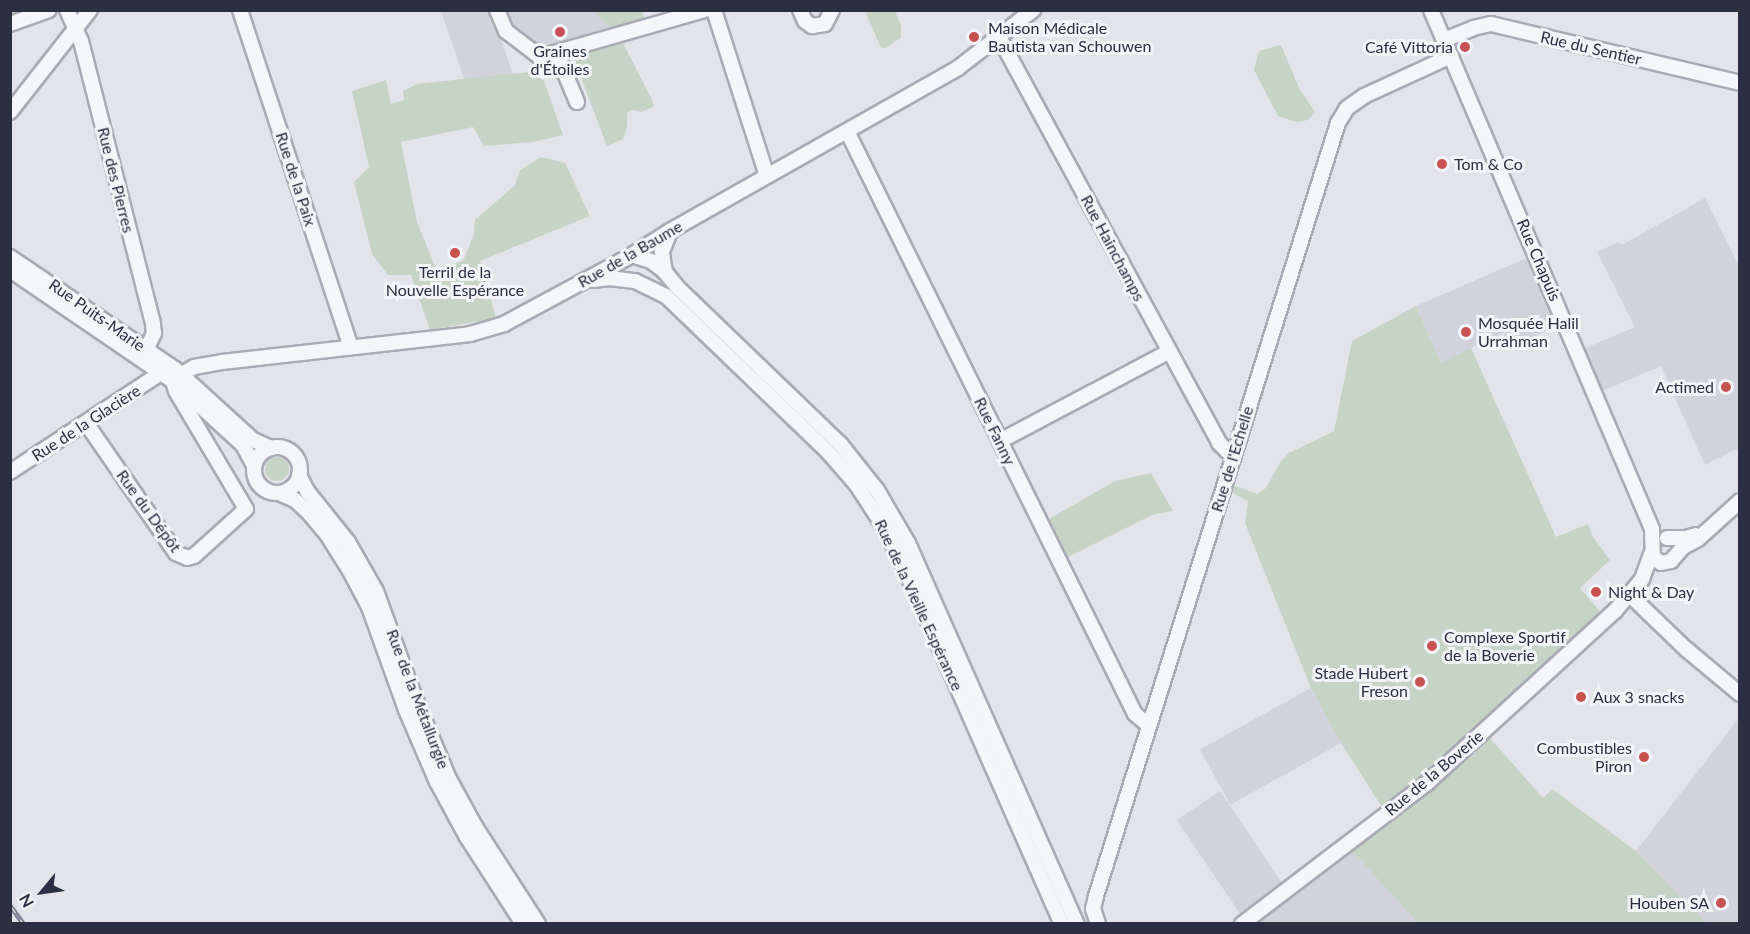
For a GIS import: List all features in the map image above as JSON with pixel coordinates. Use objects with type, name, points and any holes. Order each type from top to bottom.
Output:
[{"type":"street","points":[[10,24],[49,10]]},
{"type":"street","name":"Rue des Pierres","points":[[67,10],[85,58],[153,324],[154,333],[146,350]]},
{"type":"street","points":[[10,112],[90,10]]},
{"type":"street","name":"Rue de la Paix","points":[[240,10],[351,347]]},
{"type":"street","points":[[497,10],[503,28],[540,57],[705,10]]},
{"type":"street","points":[[714,10],[767,176]]},
{"type":"street","points":[[800,10],[808,24],[817,26],[828,21],[832,10]]},
{"type":"street","name":"Rue de la Baume","points":[[172,376],[194,367],[222,362],[485,331],[504,324],[632,255],[670,231],[958,68],[1034,10]]},
{"type":"street","name":"Rue Chapuis","points":[[1431,10],[1652,529],[1652,549]]},
{"type":"street","name":"Rue du Sentier","points":[[1444,40],[1473,28],[1491,24],[1740,83]]},
{"type":"street","name":"Rue Hainchamps","points":[[999,37],[1219,442],[1227,451],[1233,453]]},
{"type":"street","points":[[557,54],[577,102]]},
{"type":"street","name":"Rue de l'Echelle","points":[[1097,923],[1093,906],[1233,453],[1342,115],[1353,103],[1364,96],[1451,56]]},
{"type":"street","name":"Rue Fanny","points":[[847,131],[1135,714],[1148,725]]},
{"type":"street","points":[[665,272],[662,252],[670,231]]},
{"type":"street","points":[[632,255],[651,261],[665,272]]},
{"type":"street","name":"Rue Puits-Marie","points":[[10,257],[55,285],[146,350],[172,376]]},
{"type":"street","name":"Rue Puits-Marie","points":[[10,270],[172,376]]},
{"type":"street","name":"Rue de la Vieille Espérance","points":[[665,272],[677,288],[841,446],[886,504],[912,552],[1072,922]]},
{"type":"street","name":"Rue de la Vieille Espérance","points":[[582,282],[609,278],[626,280],[645,285],[666,296],[828,452],[856,484],[884,527],[902,562],[1072,922]]},
{"type":"street","points":[[1000,441],[1170,351]]},
{"type":"street","name":"Rue de la Glacière","points":[[10,472],[86,423],[172,376]]},
{"type":"street","name":"Rue de la Métallurgie","points":[[172,376],[253,440],[271,448],[287,448],[293,453],[297,459],[299,475],[307,491],[348,542],[376,591],[416,701],[449,779],[476,828],[538,924]]},
{"type":"street","name":"Rue de la Métallurgie","points":[[172,376],[243,445],[254,466],[255,477],[262,488],[295,500],[309,513],[328,536],[351,571],[369,607],[406,710],[437,782],[467,837],[523,924]]},
{"type":"street","name":"Rue du Dépôt","points":[[86,423],[180,556],[187,558],[194,556],[242,516],[246,509],[176,391],[172,376]]},
{"type":"street","points":[[254,466],[260,455],[271,448]]},
{"type":"street","points":[[279,493],[292,487],[299,475]]},
{"type":"street","name":"Rue de la Boverie","points":[[1615,610],[1635,600],[1652,576],[1671,558],[1740,501]]},
{"type":"street","name":"Rue de la Boverie","points":[[1667,538],[1686,538],[1706,530]]},
{"type":"street","points":[[1659,538],[1667,538],[1674,542],[1671,558],[1656,561],[1652,549],[1659,538]]},
{"type":"street","name":"Rue de la Boverie","points":[[1242,924],[1416,792],[1615,610],[1642,579],[1652,549]]},
{"type":"street","points":[[1642,579],[1635,600],[1686,650],[1740,694]]},
{"type":"shaded area","name":"Graines d'Étoiles","points":[[507,10],[593,11],[613,30],[539,51],[510,27]]},
{"type":"shaded area","points":[[441,11],[492,11],[513,75],[468,90]]},
{"type":"shaded area","points":[[1705,198],[1739,266],[1739,448],[1705,465],[1661,366],[1600,392],[1581,350],[1635,327],[1597,252],[1618,242],[1622,245]]},
{"type":"shaded area","points":[[1531,256],[1555,313],[1557,326],[1511,347],[1504,333],[1441,362],[1416,306]]},
{"type":"shaded area","points":[[1311,688],[1342,743],[1230,805],[1200,750]]},
{"type":"shaded area","points":[[1739,718],[1739,923],[1707,923],[1636,851]]},
{"type":"shaded area","points":[[1220,791],[1284,886],[1241,915],[1177,820]]},
{"type":"shaded area","points":[[1350,849],[1418,923],[1251,924]]},
{"type":"green space","points":[[593,11],[642,11],[645,20],[613,30]]},
{"type":"green space","points":[[865,11],[895,11],[901,25],[901,37],[886,48],[881,48]]},
{"type":"green space","points":[[622,41],[653,102],[653,107],[641,112],[633,110],[627,113],[627,127],[623,139],[607,146],[574,59],[576,55]]},
{"type":"green space","points":[[1281,45],[1299,88],[1315,112],[1308,120],[1296,122],[1278,116],[1254,70],[1259,51]]},
{"type":"green space","points":[[530,72],[544,81],[563,135],[533,142],[484,146],[473,127],[401,142],[417,222],[436,269],[463,261],[474,234],[475,220],[515,185],[520,170],[541,157],[565,163],[590,216],[480,261],[496,318],[430,330],[411,275],[388,275],[372,254],[354,182],[369,167],[352,91],[386,80],[391,104],[404,100],[403,91],[417,84]]},
{"type":"green space","name":"Complexe Sportif de la Boverie","points":[[1416,306],[1441,362],[1471,348],[1556,537],[1588,524],[1593,537],[1610,560],[1580,588],[1603,615],[1481,728],[1543,798],[1552,789],[1636,851],[1707,923],[1418,923],[1350,849],[1389,818],[1341,743],[1311,688],[1245,523],[1248,501],[1226,490],[1228,483],[1257,494],[1266,488],[1281,461],[1289,453],[1334,431],[1352,341]]},
{"type":"green space","points":[[277,457],[282,458],[288,464],[288,474],[282,480],[277,481],[272,480],[266,474],[265,469],[266,464],[272,458]]},
{"type":"green space","points":[[1151,473],[1173,511],[1152,515],[1068,557],[1049,519],[1115,481]]},
{"type":"railway","points":[[10,905],[24,924]]},
{"type":"place","name":"Graines d'Étoiles","points":[[560,32]]},
{"type":"place","name":"Maison Médicale Bautista van Schouwen","points":[[974,37]]},
{"type":"place","name":"Café Vittoria","points":[[1465,47]]},
{"type":"place","name":"Tom & Co","points":[[1442,164]]},
{"type":"place","name":"Terril de la Nouvelle Espérance","points":[[455,253]]},
{"type":"place","name":"Mosquée Halil Urrahman","points":[[1466,332]]},
{"type":"place","name":"Actimed","points":[[1726,387]]},
{"type":"place","name":"Night & Day","points":[[1596,592]]},
{"type":"place","name":"Complexe Sportif de la Boverie","points":[[1432,646]]},
{"type":"place","name":"Stade Hubert Freson","points":[[1420,682]]},
{"type":"place","name":"Aux 3 snacks","points":[[1581,697]]},
{"type":"place","name":"Combustibles Piron","points":[[1644,757]]},
{"type":"place","name":"Houben SA","points":[[1721,903]]}]
